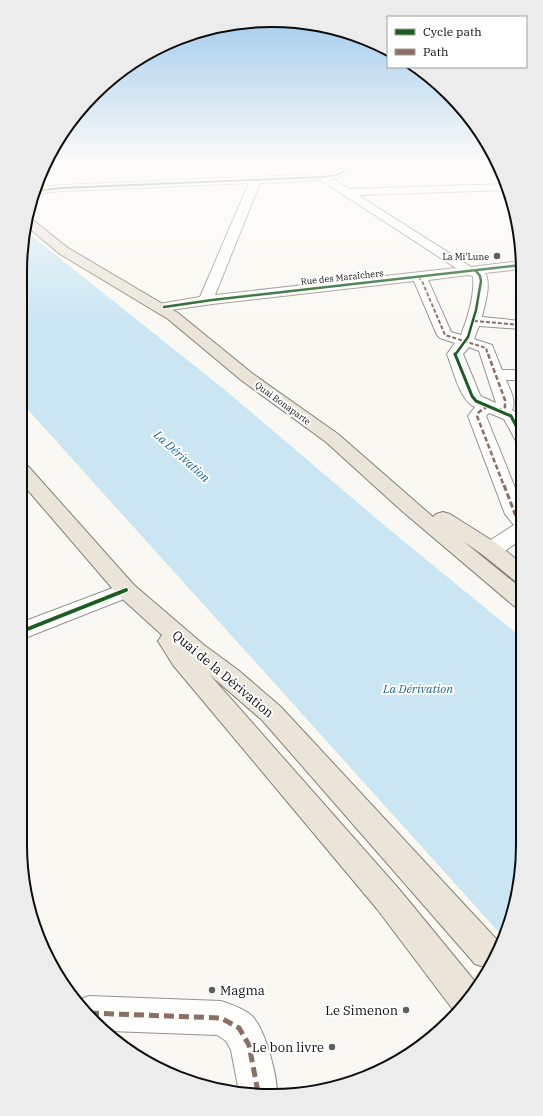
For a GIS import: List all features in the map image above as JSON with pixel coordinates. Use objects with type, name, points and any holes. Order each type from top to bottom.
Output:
[{"type":"main road","name":"Quai Bonaparte","points":[[32,225],[64,251],[169,312],[247,377],[332,438],[410,507],[516,596]]},
{"type":"main road","points":[[87,249],[169,312]]},
{"type":"main road","points":[[332,438],[411,492],[435,511],[491,550],[516,570]]},
{"type":"main road","name":"Quai de la Dérivation","points":[[27,477],[126,590],[195,651],[229,676],[271,713],[487,953]]},
{"type":"main road","points":[[150,612],[182,659],[388,899],[464,995]]},
{"type":"street","points":[[206,301],[240,218]]},
{"type":"street","points":[[389,218],[480,276],[480,289],[474,321],[465,342],[455,354],[472,396],[476,401],[503,410],[513,418],[516,424]]},
{"type":"street","name":"Rue des Maraîchers","points":[[169,312],[206,301],[516,266]]},
{"type":"street","points":[[418,277],[422,281],[445,335],[486,348],[495,375],[506,400],[503,410]]},
{"type":"street","points":[[474,321],[516,324]]},
{"type":"street","points":[[495,375],[516,375]]},
{"type":"street","points":[[503,410],[479,412],[477,416],[516,515]]},
{"type":"street","points":[[491,550],[516,533]]},
{"type":"street","points":[[27,629],[126,590]]},
{"type":"street","points":[[95,1013],[221,1018],[240,1028],[249,1045],[257,1088]]},
{"type":"water","name":"La Dérivation","points":[[30,235],[225,390],[384,525],[516,633],[516,844],[514,876],[508,908],[499,933],[27,409],[27,272]]},
{"type":"marked path","points":[[418,277],[422,281],[445,335],[486,348],[505,400],[505,407],[499,410]]},
{"type":"marked path","points":[[474,321],[516,325]]},
{"type":"marked path","points":[[488,406],[479,412],[477,416],[516,515]]},
{"type":"marked path","points":[[95,1013],[221,1018],[239,1028],[249,1045],[257,1088]]},
{"type":"cycle path","points":[[164,307],[212,300],[516,266]]},
{"type":"cycle path","points":[[476,271],[480,276],[481,281],[474,320],[468,337],[455,354],[472,396],[476,401],[511,416],[516,426]]},
{"type":"cycle path","points":[[27,629],[126,590]]},
{"type":"place","name":"La Mi'Lune","points":[[497,256]]},
{"type":"place","name":"Magma","points":[[212,990]]},
{"type":"place","name":"Le Simenon","points":[[406,1010]]},
{"type":"place","name":"Le bon livre","points":[[332,1047]]}]
